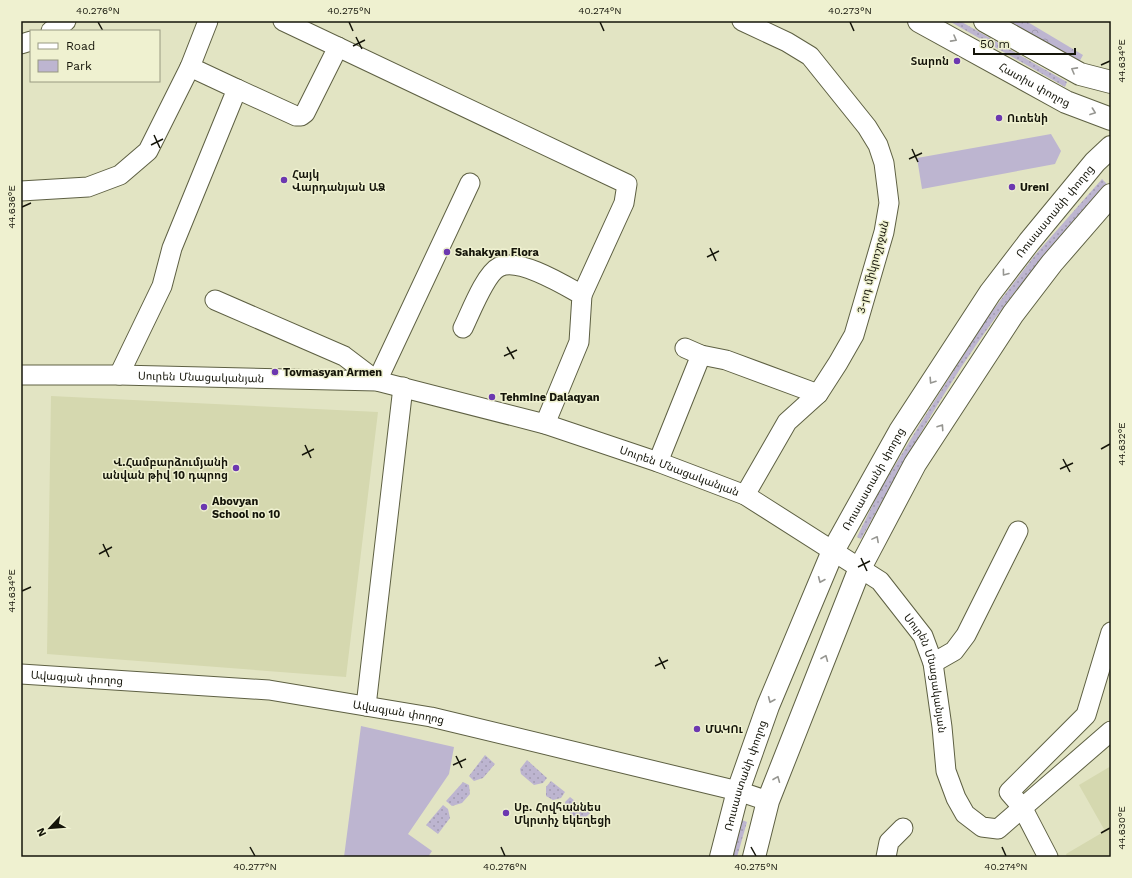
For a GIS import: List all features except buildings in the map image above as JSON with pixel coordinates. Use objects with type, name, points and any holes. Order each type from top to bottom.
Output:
[{"type":"main road","name":"Հատիս փողոց","points":[[919,21],[1066,102],[1111,119]]},
{"type":"main road","points":[[985,21],[1080,74],[1111,82]]},
{"type":"main road","name":"Ռուսաստանի փողոց","points":[[721,857],[738,791],[768,706],[833,551],[900,431],[990,293],[1090,168],[1111,147]]},
{"type":"main road","points":[[754,857],[768,801],[860,568],[916,464],[1013,314],[1052,263],[1111,195]]},
{"type":"street","points":[[52,30],[66,21]]},
{"type":"street","points":[[21,191],[88,187],[120,175],[148,151],[190,67],[208,21]]},
{"type":"street","points":[[283,21],[627,184],[624,203],[582,295],[579,342],[545,424]]},
{"type":"street","name":"3-րդ միկրոշրջան","points":[[742,21],[787,42],[810,56],[868,126],[878,145],[884,163],[889,203],[880,246],[854,335],[818,394],[787,422],[745,495]]},
{"type":"street","points":[[190,67],[296,116],[301,116],[304,113],[338,47]]},
{"type":"street","points":[[119,375],[162,286],[172,248],[237,89]]},
{"type":"street","points":[[215,300],[344,356],[377,381],[470,183]]},
{"type":"street","points":[[463,328],[490,275],[498,267],[510,264],[542,274],[582,295]]},
{"type":"street","points":[[658,462],[693,352],[726,360],[818,394]]},
{"type":"street","name":"Սուրեն Մնացականյան","points":[[21,375],[119,375],[377,381],[545,424],[658,462],[745,495],[880,581],[923,636],[932,663],[942,727],[946,771],[956,798],[966,814],[982,827],[998,829],[1111,732]]},
{"type":"street","points":[[366,706],[403,387]]},
{"type":"street","points":[[932,663],[954,651],[966,635],[1018,530]]},
{"type":"street","points":[[1048,857],[1022,807],[1009,792],[1086,714],[1111,632]]},
{"type":"street","name":"Ավագյան փողոց","points":[[21,674],[269,690],[431,717],[738,791],[768,801]]},
{"type":"street","points":[[886,857],[888,842],[903,828]]},
{"type":"shaded area","points":[[51,396],[378,412],[346,677],[47,654]]},
{"type":"shaded area","points":[[1111,766],[1111,857],[1067,857],[1066,854],[1105,831],[1079,785]]},
{"type":"green space","points":[[949,21],[960,21],[1067,82],[1065,87]]},
{"type":"green space","points":[[1000,21],[1026,21],[1083,55],[1077,66]]},
{"type":"green space","points":[[1051,134],[1061,151],[1055,164],[922,189],[917,158]]},
{"type":"green space","points":[[1102,179],[1107,184],[1034,268],[1006,303],[975,347],[940,401],[861,539],[857,537],[880,490],[987,318],[1035,255]]},
{"type":"green space","points":[[361,726],[454,747],[449,774],[408,834],[432,851],[428,857],[344,857]]},
{"type":"green space","points":[[485,755],[495,764],[483,778],[474,781],[469,776]]},
{"type":"green space","points":[[527,760],[547,778],[543,783],[534,785],[521,774],[520,769]]},
{"type":"green space","points":[[551,781],[565,792],[561,798],[553,800],[546,796],[546,787]]},
{"type":"green space","points":[[463,782],[469,785],[470,794],[462,803],[452,806],[446,801]]},
{"type":"green space","points":[[570,797],[590,813],[583,820],[579,820],[567,811],[565,802]]},
{"type":"green space","points":[[443,805],[448,809],[450,818],[438,834],[426,825]]},
{"type":"green space","points":[[742,820],[747,822],[737,857],[732,857]]},
{"type":"place","name":"Տարոն","points":[[957,61]]},
{"type":"place","name":"Ուռենի","points":[[999,118]]},
{"type":"place","name":"Հայկ Վարդանյան ԱՁ","points":[[284,180]]},
{"type":"place","name":"Ureni","points":[[1012,187]]},
{"type":"place","name":"Sahakyan Flora","points":[[447,252]]},
{"type":"place","name":"Tovmasyan Armen","points":[[275,372]]},
{"type":"place","name":"Tehmine Dalaqyan","points":[[492,397]]},
{"type":"place","name":"Վ.Համբարձումյանի անվան թիվ 10 դպրոց","points":[[236,468]]},
{"type":"place","name":"Abovyan School no 10","points":[[204,507]]},
{"type":"place","name":"ՄԱԿՈւ","points":[[697,729]]},
{"type":"place","name":"Սբ. Հովհաննես Մկրտիչ եկեղեցի","points":[[506,813]]}]
